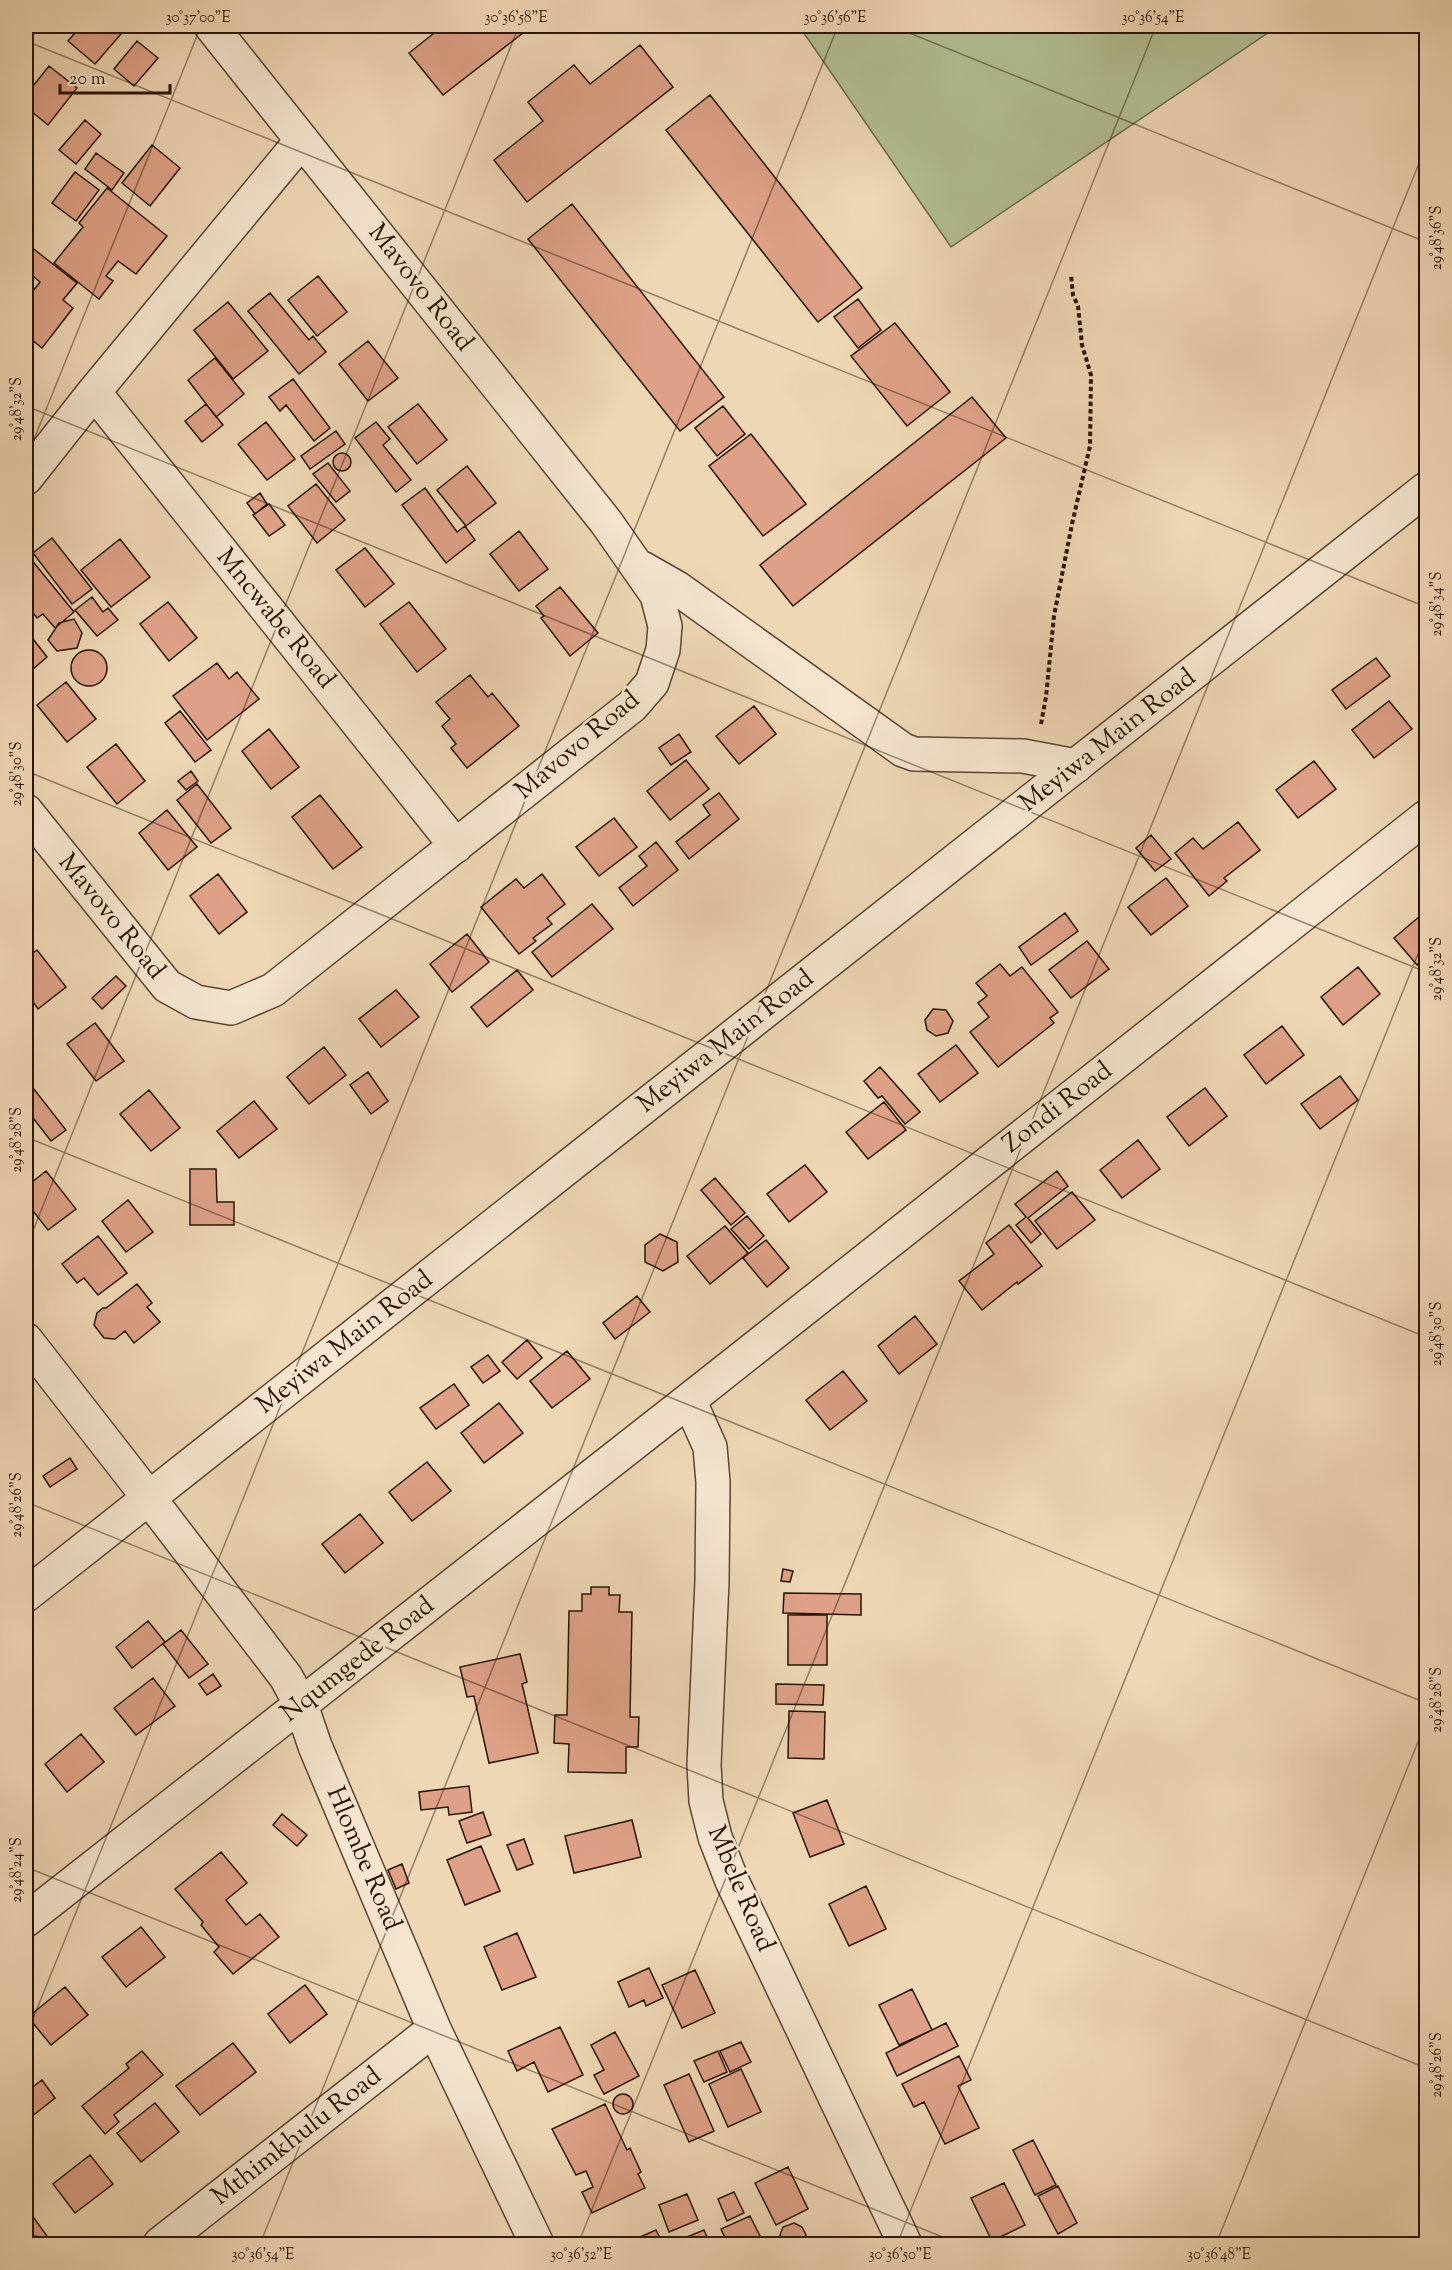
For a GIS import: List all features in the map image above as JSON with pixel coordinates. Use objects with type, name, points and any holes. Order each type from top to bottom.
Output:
[{"type":"street","name":"Mavovo Road","points":[[26,811],[167,986],[196,1002],[231,1008],[273,990],[632,706],[652,683],[663,650],[665,626],[657,595],[635,564],[598,513],[211,26]]},
{"type":"street","points":[[26,478],[302,140]]},
{"type":"street","name":"Mncwabe Road","points":[[94,392],[456,846]]},
{"type":"street","name":"Meyiwa Main Road","points":[[26,1595],[1426,489]]},
{"type":"street","points":[[635,564],[677,588],[903,750],[914,754],[1023,756],[1076,766]]},
{"type":"street","name":"Zondi Road","points":[[689,1400],[1425,819]]},
{"type":"street","name":"Hlombe Road","points":[[26,1340],[285,1677],[301,1705],[315,1746],[434,2029],[537,2244]]},
{"type":"street","name":"Nqumgede Road","points":[[26,1920],[689,1400]]},
{"type":"street","name":"Mbele Road","points":[[689,1400],[710,1447],[713,1482],[712,1581],[704,1765],[706,1801],[715,1837],[732,1881],[905,2244]]},
{"type":"street","name":"Mthimkhulu Road","points":[[160,2244],[434,2029]]},
{"type":"path","points":[[1023,756],[1040,729],[1046,697],[1054,616],[1090,446],[1091,375],[1082,345],[1078,306],[1073,295],[1071,275]]},
{"type":"green space","points":[[799,26],[1278,26],[951,247]]},
{"type":"building","points":[[81,26],[127,27],[95,64],[68,41]]},
{"type":"building","points":[[443,26],[532,26],[443,95],[409,53]]},
{"type":"building","points":[[137,41],[158,58],[134,86],[114,69]]},
{"type":"building","points":[[640,45],[673,87],[527,202],[494,160],[543,121],[528,102],[574,65],[590,84]]},
{"type":"building","points":[[49,66],[77,88],[48,125],[26,107],[26,95]]},
{"type":"building","points":[[710,95],[862,288],[818,322],[666,130]]},
{"type":"building","points":[[85,120],[101,134],[76,164],[59,150]]},
{"type":"building","points":[[152,145],[180,168],[150,206],[122,183]]},
{"type":"building","points":[[96,153],[124,173],[112,190],[85,169]]},
{"type":"building","points":[[75,172],[99,190],[76,221],[52,203]]},
{"type":"building","points":[[107,188],[167,236],[136,274],[118,261],[106,276],[113,281],[99,299],[54,263],[83,227],[79,223]]},
{"type":"building","points":[[572,204],[724,397],[680,431],[528,239]]},
{"type":"building","points":[[26,243],[77,283],[63,300],[73,308],[42,348],[26,335],[26,300],[40,282],[26,270]]},
{"type":"building","points":[[318,276],[347,312],[317,336],[288,300]]},
{"type":"building","points":[[270,293],[309,340],[313,336],[326,352],[299,374],[248,311]]},
{"type":"building","points":[[858,299],[881,330],[858,348],[834,317]]},
{"type":"building","points":[[228,302],[268,351],[233,379],[194,330]]},
{"type":"building","points":[[895,323],[950,392],[907,426],[851,356]]},
{"type":"building","points":[[368,341],[398,378],[368,401],[339,364]]},
{"type":"building","points":[[215,358],[244,394],[216,417],[188,380]]},
{"type":"building","points":[[293,379],[330,428],[314,441],[286,405],[280,411],[269,397]]},
{"type":"building","points":[[972,397],[1006,438],[793,606],[760,565]]},
{"type":"building","points":[[206,404],[223,425],[202,442],[185,421]]},
{"type":"building","points":[[418,404],[447,440],[417,464],[388,427]]},
{"type":"building","points":[[723,406],[745,434],[717,456],[695,428]]},
{"type":"building","points":[[266,422],[295,459],[267,480],[238,444]]},
{"type":"building","points":[[376,422],[390,439],[383,445],[411,480],[396,492],[355,438]]},
{"type":"building","points":[[336,431],[345,444],[310,469],[301,456]]},
{"type":"building","points":[[751,434],[806,504],[763,536],[709,466]]},
{"type":"building","points":[[342,453],[348,456],[351,462],[348,468],[342,471],[336,468],[333,462],[336,456]]},
{"type":"building","points":[[328,463],[350,491],[336,502],[313,474]]},
{"type":"building","points":[[467,466],[496,503],[466,526],[437,490]]},
{"type":"building","points":[[316,484],[345,520],[317,543],[288,506]]},
{"type":"building","points":[[425,488],[457,532],[465,526],[475,540],[446,563],[402,505]]},
{"type":"building","points":[[260,493],[267,504],[255,514],[247,503]]},
{"type":"building","points":[[269,504],[285,525],[269,536],[253,515]]},
{"type":"building","points":[[519,531],[548,569],[519,591],[490,554]]},
{"type":"building","points":[[52,538],[92,589],[72,604],[33,553]]},
{"type":"building","points":[[120,539],[150,577],[111,607],[81,570]]},
{"type":"building","points":[[365,548],[394,584],[365,607],[336,570]]},
{"type":"building","points":[[30,558],[74,612],[55,628],[43,614],[37,618],[26,604],[26,562]]},
{"type":"building","points":[[560,587],[598,633],[570,656],[541,618],[544,616],[536,606]]},
{"type":"building","points":[[92,597],[103,612],[108,608],[118,620],[97,636],[75,610]]},
{"type":"building","points":[[168,602],[197,638],[169,661],[140,624]]},
{"type":"building","points":[[409,602],[446,649],[417,672],[380,624]]},
{"type":"building","points":[[74,619],[82,633],[77,648],[57,651],[48,640],[59,623]]},
{"type":"building","points":[[26,630],[47,657],[26,675]]},
{"type":"building","points":[[89,650],[102,655],[107,668],[102,681],[89,686],[76,681],[71,668],[76,655]]},
{"type":"building","points":[[1376,658],[1390,676],[1346,709],[1332,690]]},
{"type":"building","points":[[217,663],[229,679],[237,672],[259,699],[207,740],[173,696]]},
{"type":"building","points":[[470,675],[488,697],[492,693],[519,726],[467,768],[451,748],[456,744],[442,726],[450,719],[436,702]]},
{"type":"building","points":[[66,682],[96,719],[67,742],[37,705]]},
{"type":"building","points":[[1389,701],[1412,729],[1374,758],[1352,730]]},
{"type":"building","points":[[754,706],[776,734],[739,764],[716,736]]},
{"type":"building","points":[[180,711],[211,750],[195,762],[165,723]]},
{"type":"building","points":[[269,729],[299,767],[271,789],[242,751]]},
{"type":"building","points":[[679,734],[691,752],[671,765],[659,748]]},
{"type":"building","points":[[116,744],[145,781],[117,804],[87,767]]},
{"type":"building","points":[[686,760],[709,789],[670,820],[647,791]]},
{"type":"building","points":[[1314,761],[1336,789],[1298,818],[1276,790]]},
{"type":"building","points":[[191,771],[198,781],[186,790],[178,781]]},
{"type":"building","points":[[197,784],[231,828],[211,843],[177,800]]},
{"type":"building","points":[[719,793],[739,819],[689,859],[676,842],[710,815],[703,805]]},
{"type":"building","points":[[320,795],[362,847],[333,869],[292,817]]},
{"type":"building","points":[[167,810],[197,847],[168,870],[139,833]]},
{"type":"building","points":[[614,818],[637,847],[599,876],[576,847]]},
{"type":"building","points":[[1238,822],[1260,850],[1224,878],[1227,881],[1209,896],[1175,853],[1193,838],[1203,849]]},
{"type":"building","points":[[1151,835],[1171,859],[1155,871],[1136,848]]},
{"type":"building","points":[[656,842],[678,870],[633,906],[619,888],[647,866],[639,856]]},
{"type":"building","points":[[218,874],[247,912],[219,934],[190,896]]},
{"type":"building","points":[[542,874],[565,904],[547,918],[552,924],[533,938],[536,941],[519,954],[481,907],[516,879],[524,888]]},
{"type":"building","points":[[1166,878],[1188,906],[1151,935],[1128,907]]},
{"type":"building","points":[[592,904],[613,929],[552,977],[532,952]]},
{"type":"building","points":[[1426,911],[1426,957],[1417,965],[1394,938]]},
{"type":"building","points":[[1065,913],[1078,931],[1031,965],[1019,947]]},
{"type":"building","points":[[467,934],[489,962],[452,992],[430,964]]},
{"type":"building","points":[[1087,941],[1109,969],[1071,998],[1049,970]]},
{"type":"building","points":[[37,950],[66,987],[38,1009],[26,992],[26,958]]},
{"type":"building","points":[[1000,964],[1010,976],[1022,967],[1058,1012],[1050,1018],[1054,1023],[998,1067],[970,1032],[989,1017],[978,1003],[987,996],[976,983]]},
{"type":"building","points":[[1358,967],[1380,994],[1343,1025],[1321,997]]},
{"type":"building","points":[[517,970],[533,990],[487,1027],[471,1007]]},
{"type":"building","points":[[116,976],[126,986],[102,1009],[92,998]]},
{"type":"building","points":[[396,990],[419,1017],[381,1047],[359,1019]]},
{"type":"building","points":[[933,1009],[946,1010],[953,1021],[948,1033],[936,1036],[927,1030],[925,1020]]},
{"type":"building","points":[[95,1023],[124,1061],[96,1081],[67,1044]]},
{"type":"building","points":[[1282,1026],[1304,1055],[1266,1084],[1244,1055]]},
{"type":"building","points":[[956,1045],[978,1073],[940,1102],[918,1074]]},
{"type":"building","points":[[324,1047],[346,1075],[309,1104],[287,1077]]},
{"type":"building","points":[[880,1067],[920,1112],[905,1124],[882,1096],[878,1098],[864,1081]]},
{"type":"building","points":[[368,1072],[388,1101],[371,1114],[350,1085]]},
{"type":"building","points":[[1340,1076],[1358,1100],[1320,1129],[1301,1104]]},
{"type":"building","points":[[26,1079],[66,1130],[51,1141],[26,1109]]},
{"type":"building","points":[[1205,1088],[1227,1116],[1189,1146],[1167,1117]]},
{"type":"building","points":[[149,1090],[180,1128],[151,1151],[120,1114]]},
{"type":"building","points":[[254,1101],[277,1129],[239,1158],[217,1131]]},
{"type":"building","points":[[884,1102],[906,1130],[868,1159],[846,1132]]},
{"type":"building","points":[[1138,1140],[1160,1169],[1122,1198],[1100,1170]]},
{"type":"building","points":[[805,1165],[827,1192],[789,1222],[767,1194]]},
{"type":"building","points":[[190,1169],[216,1169],[217,1202],[234,1202],[234,1225],[190,1225]]},
{"type":"building","points":[[46,1171],[76,1209],[48,1230],[26,1202],[26,1187]]},
{"type":"building","points":[[1057,1171],[1068,1186],[1028,1218],[1041,1234],[1031,1243],[1016,1225],[1026,1217],[1015,1204]]},
{"type":"building","points":[[715,1178],[745,1213],[731,1225],[701,1190]]},
{"type":"building","points":[[1072,1192],[1095,1220],[1057,1249],[1035,1221]]},
{"type":"building","points":[[128,1200],[153,1232],[126,1252],[102,1221]]},
{"type":"building","points":[[747,1216],[764,1236],[749,1249],[731,1229]]},
{"type":"building","points":[[1009,1225],[1042,1266],[1018,1284],[1017,1282],[982,1310],[959,1281],[994,1254],[986,1243]]},
{"type":"building","points":[[725,1226],[748,1253],[710,1284],[687,1256]]},
{"type":"building","points":[[660,1234],[677,1242],[678,1262],[663,1271],[645,1262],[645,1245]]},
{"type":"building","points":[[98,1236],[127,1273],[98,1295],[84,1278],[77,1283],[62,1264]]},
{"type":"building","points":[[766,1240],[789,1268],[767,1287],[743,1258]]},
{"type":"building","points":[[137,1284],[152,1303],[147,1307],[160,1322],[134,1343],[125,1331],[115,1339],[104,1338],[94,1325],[97,1313]]},
{"type":"building","points":[[637,1296],[650,1312],[615,1339],[603,1323]]},
{"type":"building","points":[[915,1316],[937,1344],[899,1374],[878,1346]]},
{"type":"building","points":[[527,1340],[542,1358],[517,1379],[502,1362]]},
{"type":"building","points":[[567,1351],[590,1379],[552,1408],[530,1381]]},
{"type":"building","points":[[488,1355],[500,1371],[483,1383],[471,1367]]},
{"type":"building","points":[[843,1371],[867,1401],[830,1430],[806,1400]]},
{"type":"building","points":[[454,1384],[469,1405],[436,1429],[420,1408]]},
{"type":"building","points":[[499,1403],[523,1433],[484,1463],[461,1433]]},
{"type":"building","points":[[70,1458],[77,1469],[50,1487],[43,1476]]},
{"type":"building","points":[[427,1462],[451,1491],[412,1521],[389,1492]]},
{"type":"building","points":[[360,1514],[383,1543],[345,1573],[322,1544]]},
{"type":"building","points":[[783,1569],[793,1571],[790,1582],[781,1581]]},
{"type":"building","points":[[591,1587],[609,1587],[609,1595],[620,1595],[619,1612],[632,1612],[630,1717],[639,1717],[638,1747],[626,1747],[626,1773],[568,1772],[569,1744],[554,1743],[555,1715],[567,1715],[569,1611],[582,1611],[582,1594],[591,1594]]},
{"type":"building","points":[[784,1593],[861,1594],[861,1615],[783,1613]]},
{"type":"building","points":[[788,1615],[827,1615],[827,1665],[788,1665]]},
{"type":"building","points":[[148,1621],[165,1642],[132,1668],[116,1647]]},
{"type":"building","points":[[181,1630],[208,1664],[189,1678],[163,1644]]},
{"type":"building","points":[[520,1654],[527,1682],[522,1684],[538,1753],[489,1763],[474,1696],[467,1697],[460,1667]]},
{"type":"building","points":[[213,1674],[221,1686],[207,1695],[199,1684]]},
{"type":"building","points":[[153,1678],[175,1706],[136,1735],[114,1708]]},
{"type":"building","points":[[776,1684],[824,1685],[823,1705],[776,1704]]},
{"type":"building","points":[[789,1711],[825,1712],[824,1759],[788,1758]]},
{"type":"building","points":[[81,1734],[104,1762],[67,1792],[45,1764]]},
{"type":"building","points":[[469,1786],[472,1812],[449,1815],[448,1807],[421,1810],[419,1792]]},
{"type":"building","points":[[827,1800],[844,1844],[810,1857],[793,1813]]},
{"type":"building","points":[[483,1812],[491,1835],[467,1843],[459,1821]]},
{"type":"building","points":[[282,1814],[307,1835],[297,1846],[273,1825]]},
{"type":"building","points":[[632,1820],[641,1857],[574,1873],[565,1836]]},
{"type":"building","points":[[524,1839],[533,1864],[517,1870],[507,1845]]},
{"type":"building","points":[[481,1846],[500,1891],[465,1905],[447,1860]]},
{"type":"building","points":[[221,1852],[247,1883],[226,1900],[246,1925],[260,1914],[279,1937],[233,1974],[214,1952],[219,1947],[201,1925],[203,1922],[175,1889]]},
{"type":"building","points":[[402,1864],[409,1883],[396,1889],[388,1870]]},
{"type":"building","points":[[866,1886],[886,1929],[849,1946],[829,1904]]},
{"type":"building","points":[[141,1927],[165,1957],[126,1987],[102,1957]]},
{"type":"building","points":[[517,1933],[536,1977],[502,1990],[484,1947]]},
{"type":"building","points":[[649,1968],[663,1998],[646,2006],[644,2000],[629,2007],[618,1982]]},
{"type":"building","points":[[695,1970],[715,2013],[682,2028],[662,1985]]},
{"type":"building","points":[[305,1985],[327,2014],[290,2043],[268,2014]]},
{"type":"building","points":[[65,1987],[88,2015],[51,2045],[28,2017]]},
{"type":"building","points":[[912,1989],[932,2030],[899,2045],[879,2005]]},
{"type":"building","points":[[946,2023],[958,2046],[897,2076],[886,2053]]},
{"type":"building","points":[[560,2027],[583,2075],[548,2092],[534,2062],[517,2071],[508,2051]]},
{"type":"building","points":[[615,2032],[639,2076],[604,2094],[594,2075],[604,2070],[591,2045]]},
{"type":"building","points":[[741,2042],[751,2062],[730,2072],[720,2051]]},
{"type":"building","points":[[233,2043],[256,2072],[200,2115],[176,2086]]},
{"type":"building","points":[[142,2051],[163,2075],[114,2115],[119,2122],[105,2134],[82,2106],[129,2068],[126,2064]]},
{"type":"building","points":[[718,2051],[727,2072],[704,2082],[694,2061]]},
{"type":"building","points":[[959,2056],[971,2080],[958,2086],[979,2128],[945,2144],[924,2102],[914,2107],[902,2084]]},
{"type":"building","points":[[741,2069],[761,2112],[728,2127],[709,2084]]},
{"type":"building","points":[[689,2074],[714,2131],[689,2142],[664,2085]]},
{"type":"building","points":[[42,2080],[55,2098],[26,2121],[26,2092]]},
{"type":"building","points":[[623,2094],[630,2097],[633,2104],[630,2111],[623,2114],[616,2111],[613,2104],[616,2097]]},
{"type":"building","points":[[155,2103],[179,2132],[141,2162],[117,2133]]},
{"type":"building","points":[[605,2104],[627,2150],[630,2148],[641,2172],[638,2174],[645,2188],[592,2213],[582,2192],[593,2187],[586,2171],[576,2175],[552,2129]]},
{"type":"building","points":[[1033,2140],[1056,2185],[1035,2195],[1013,2150]]},
{"type":"building","points":[[90,2155],[113,2184],[75,2213],[53,2184]]},
{"type":"building","points":[[788,2167],[808,2209],[776,2225],[755,2183]]},
{"type":"building","points":[[1004,2183],[1025,2225],[992,2241],[971,2198]]},
{"type":"building","points":[[1058,2186],[1077,2223],[1058,2234],[1038,2196]]},
{"type":"building","points":[[734,2192],[744,2213],[727,2221],[718,2199]]},
{"type":"building","points":[[687,2194],[698,2220],[669,2232],[659,2205]]},
{"type":"building","points":[[26,2207],[47,2236],[36,2244],[26,2244]]},
{"type":"building","points":[[750,2216],[764,2244],[728,2244],[721,2229]]},
{"type":"building","points":[[794,2223],[802,2227],[806,2235],[802,2244],[783,2244],[780,2235],[783,2227]]},
{"type":"building","points":[[656,2230],[663,2244],[624,2244]]},
{"type":"building","points":[[704,2230],[710,2244],[684,2244],[682,2239]]},
{"type":"building","points":[[62,2239],[69,2240],[74,2244],[54,2244]]}]
